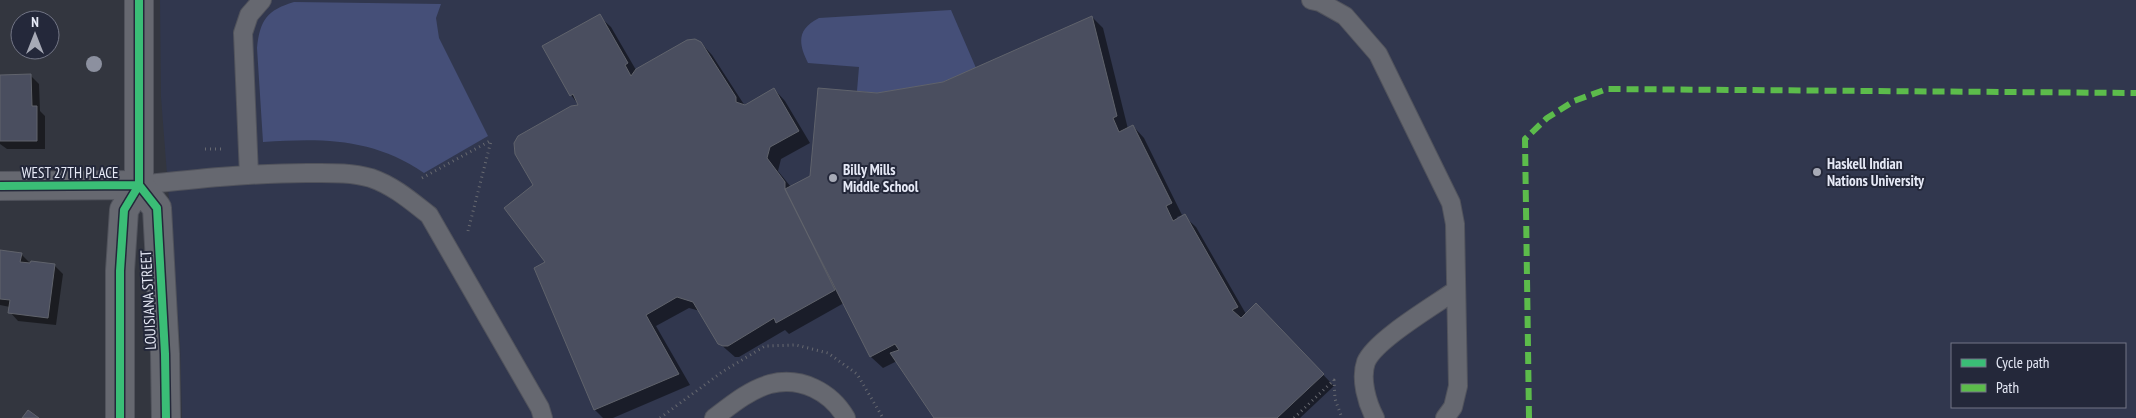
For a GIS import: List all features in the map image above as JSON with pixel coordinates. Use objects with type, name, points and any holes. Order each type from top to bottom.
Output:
[{"type":"main road","points":[[139,0],[139,185]]},
{"type":"main road","name":"WEST 27TH PLACE","points":[[0,186],[139,185]]},
{"type":"main road","name":"LOUISIANA STREET","points":[[120,418],[120,271],[124,210],[139,185],[157,208],[165,354],[166,418]]},
{"type":"lane","points":[[249,174],[243,32],[249,15],[262,0]]},
{"type":"lane","points":[[1311,0],[1320,2],[1345,16],[1378,54],[1451,203],[1455,224],[1458,386],[1453,407],[1445,418]]},
{"type":"lane","points":[[139,185],[249,174],[345,172],[372,178],[404,194],[429,216],[540,408],[543,418]]},
{"type":"lane","points":[[1375,418],[1364,385],[1366,362],[1382,342],[1456,290]]},
{"type":"lane","points":[[714,418],[741,397],[771,384],[801,383],[826,394],[846,418]]},
{"type":"path","points":[[422,178],[491,140],[468,231]]},
{"type":"path","points":[[1294,418],[1334,380],[1335,399],[1342,418]]},
{"type":"shaded area","name":"Billy Mills Middle School","points":[[160,0],[2136,0],[2136,418],[182,418],[180,342],[161,97]]},
{"type":"shaded area","points":[[294,2],[441,4],[436,18],[439,38],[488,136],[424,173],[405,161],[386,153],[347,143],[306,140],[263,142],[258,38],[263,23],[271,13]]},
{"type":"shaded area","points":[[951,10],[976,68],[943,82],[877,93],[857,91],[859,67],[808,63],[802,49],[801,37],[803,32],[812,22],[819,18]]},
{"type":"building","points":[[600,14],[628,63],[625,65],[631,76],[636,69],[687,40],[695,39],[701,42],[736,97],[736,102],[745,105],[774,88],[799,131],[770,147],[767,158],[785,182],[785,189],[835,290],[776,323],[774,318],[728,346],[718,344],[693,302],[677,297],[646,315],[679,374],[594,410],[534,268],[545,262],[504,208],[533,185],[515,154],[514,143],[518,136],[571,106],[578,105],[573,94],[570,96],[542,46]]},
{"type":"building","points":[[1092,16],[1117,116],[1113,118],[1119,132],[1133,125],[1172,203],[1166,206],[1173,221],[1185,214],[1238,307],[1232,310],[1241,318],[1256,303],[1324,374],[1277,418],[934,418],[890,353],[899,350],[895,344],[870,357],[785,189],[810,176],[818,88],[877,93],[943,82]]},
{"type":"building","points":[[31,74],[32,106],[37,106],[37,141],[0,141],[0,75]]},
{"type":"building","points":[[0,250],[22,253],[20,262],[30,263],[31,261],[55,264],[48,318],[8,313],[10,300],[0,299]]},
{"type":"building","points":[[28,410],[39,418],[22,418]]},
{"type":"marked path","points":[[1529,418],[1525,139],[1547,118],[1574,101],[1607,89],[2136,93]]},
{"type":"cycle path","points":[[120,418],[120,271],[124,210],[139,185],[139,0]]},
{"type":"cycle path","points":[[139,185],[157,208],[165,354],[166,418]]},
{"type":"cycle path","points":[[0,186],[139,185]]},
{"type":"place","name":"Haskell Indian Nations University","points":[[1817,172]]},
{"type":"place","name":"Billy Mills Middle School","points":[[833,178]]}]
